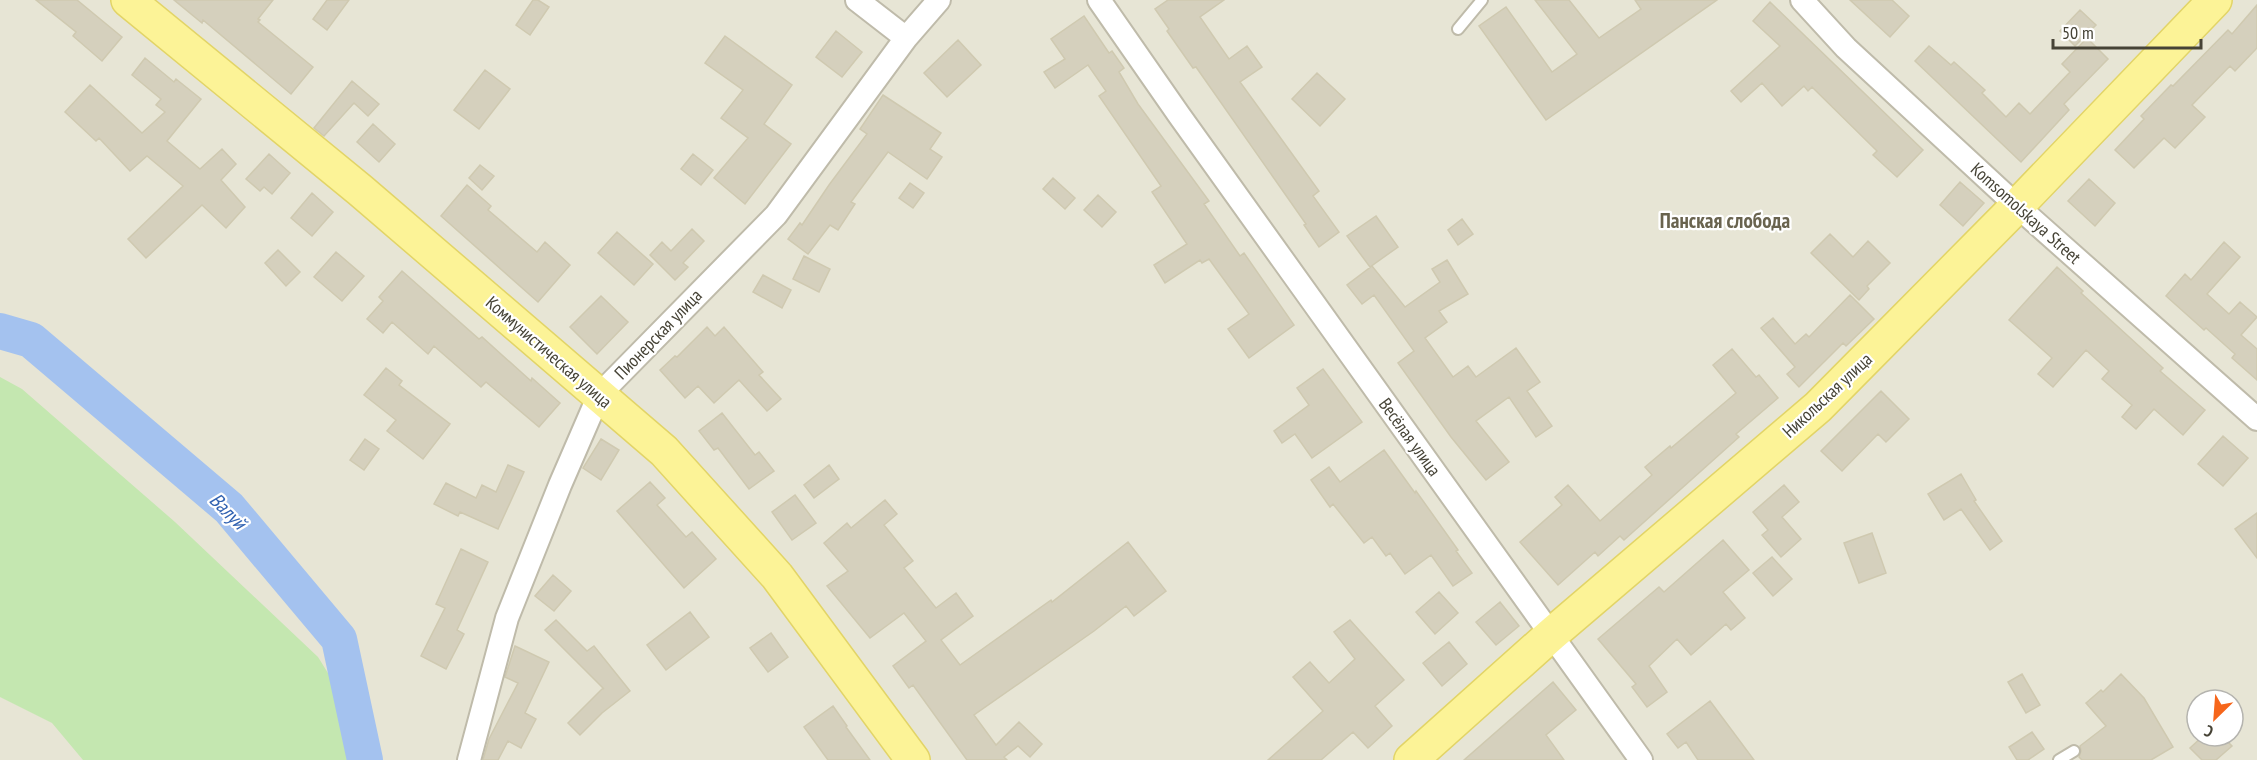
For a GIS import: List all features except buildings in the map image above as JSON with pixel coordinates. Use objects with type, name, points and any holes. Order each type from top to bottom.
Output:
[{"type":"main road","name":"Коммунистическая улица","points":[[128,0],[360,190],[664,451],[777,576],[914,760]]},
{"type":"main road","name":"Никольская улица","points":[[1411,760],[1552,634],[1818,407],[2017,206],[2215,0]]},
{"type":"street","points":[[857,0],[906,38]]},
{"type":"street","name":"Пионерская улица","points":[[469,760],[507,618],[599,395],[776,215],[906,38],[939,0]]},
{"type":"street","name":"Весёлая улица","points":[[1099,0],[1641,760]]},
{"type":"street","name":"Komsomolskaya Street","points":[[1802,0],[1845,48],[2017,206],[2257,419]]},
{"type":"lane","points":[[1458,29],[1482,0]]},
{"type":"lane","points":[[2059,760],[2074,751]]},
{"type":"shaded area","points":[[0,0],[2257,0],[2257,760],[0,760]]},
{"type":"green space","points":[[0,377],[22,389],[175,522],[318,657],[382,760],[83,760],[52,723],[0,697]]},
{"type":"waterway","name":"Валуй","points":[[0,331],[31,340],[229,508],[339,639],[365,760]]},
{"type":"district","name":"Панская слобода","points":[[1725,220]]}]
